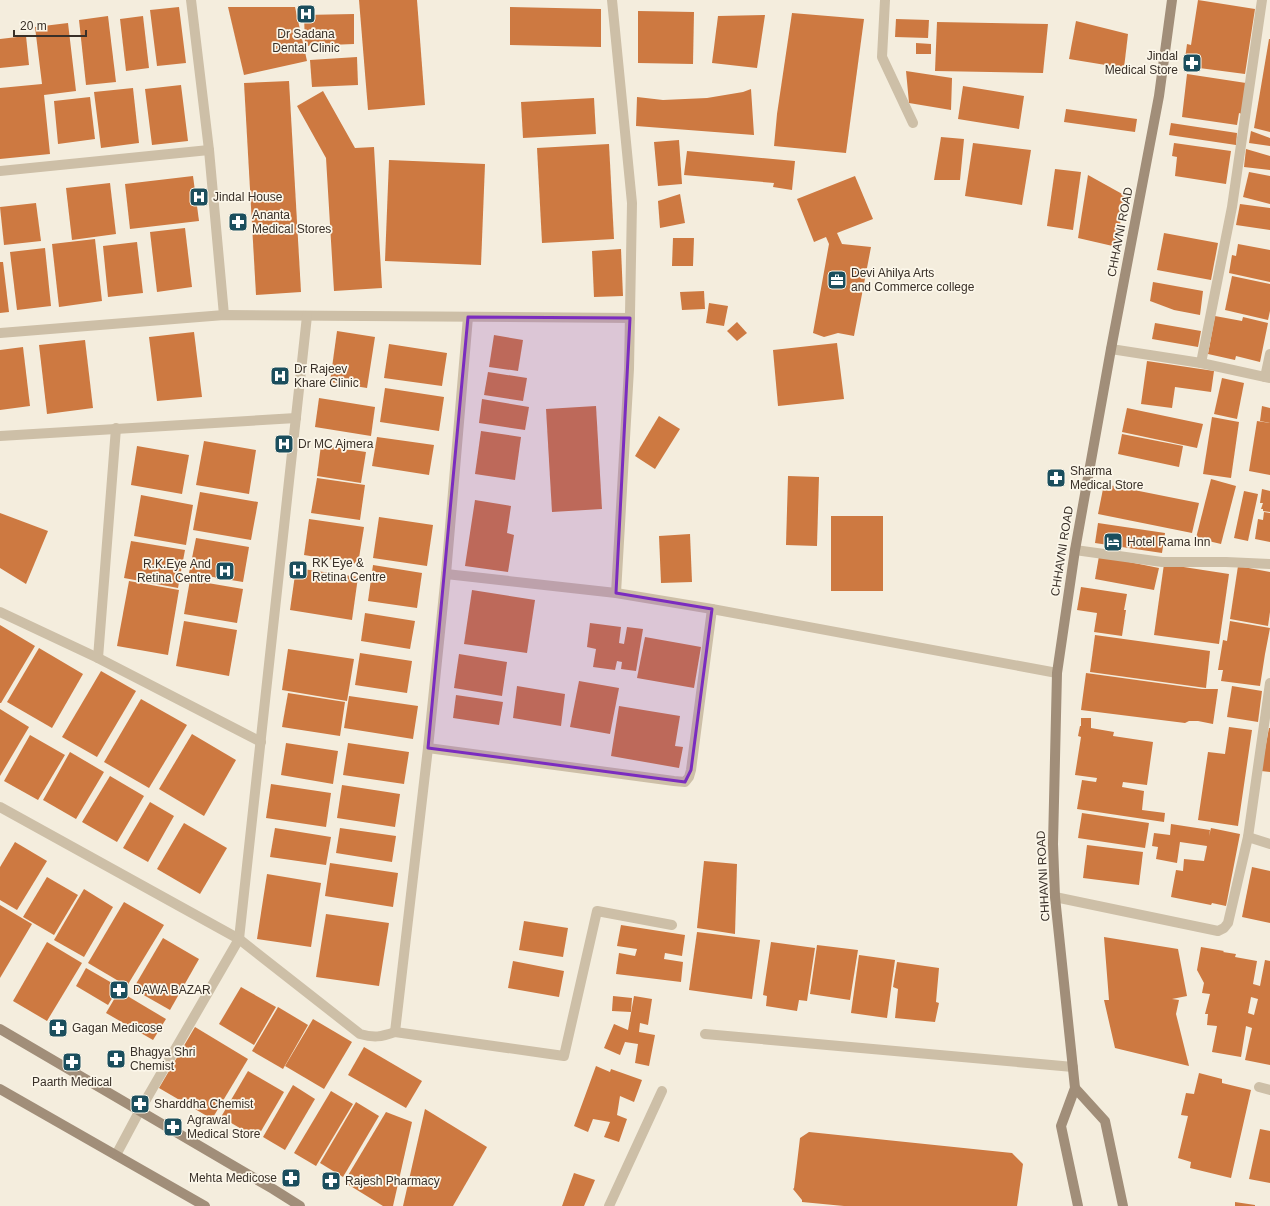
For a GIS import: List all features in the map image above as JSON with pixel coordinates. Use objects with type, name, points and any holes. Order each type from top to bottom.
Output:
[{"type":"main road","name":"CHHAVNI ROAD","points":[[1075,1088],[1055,897],[1053,844],[1057,673],[1075,550],[1110,349],[1159,96],[1172,0]]},
{"type":"main road","points":[[0,1029],[140,1110],[300,1206]]},
{"type":"main road","points":[[1078,1206],[1061,1126],[1075,1088],[1105,1121],[1123,1206]]},
{"type":"main road","points":[[0,1089],[205,1206]]},
{"type":"street","points":[[191,0],[209,150],[224,315]]},
{"type":"street","points":[[612,0],[632,203],[629,369],[616,593]]},
{"type":"street","points":[[885,0],[882,57],[913,123]]},
{"type":"street","points":[[1201,363],[1232,207],[1262,0]]},
{"type":"street","points":[[0,171],[209,150]]},
{"type":"street","points":[[0,333],[224,315],[630,318]]},
{"type":"street","points":[[116,1155],[140,1110],[239,939],[307,316]]},
{"type":"street","points":[[395,1032],[428,748],[446,574],[468,317]]},
{"type":"street","points":[[1110,349],[1201,363],[1267,377],[1270,354]]},
{"type":"street","points":[[0,436],[296,418]]},
{"type":"street","points":[[98,658],[116,428]]},
{"type":"street","points":[[1075,550],[1162,562],[1270,564]]},
{"type":"street","points":[[446,574],[616,593],[712,609],[1057,673]]},
{"type":"street","points":[[428,748],[674,782],[685,782],[689,777],[691,770],[712,609]]},
{"type":"street","points":[[0,612],[98,658],[261,742]]},
{"type":"street","points":[[1055,897],[1218,931],[1224,928],[1228,923],[1248,837],[1270,683]]},
{"type":"street","points":[[0,807],[239,939],[360,1034],[372,1037],[383,1036],[395,1032],[564,1056],[597,911],[672,924]]},
{"type":"street","points":[[1248,837],[1270,844]]},
{"type":"street","points":[[705,1034],[1073,1066]]},
{"type":"street","points":[[1259,1087],[1270,1090]]},
{"type":"street","points":[[609,1206],[662,1091]]},
{"type":"highlighted area","points":[[468,317],[630,318],[616,593],[712,609],[691,770],[685,782],[428,748]]},
{"type":"building","points":[[359,0],[417,0],[425,105],[368,110]]},
{"type":"building","points":[[1198,0],[1255,9],[1245,74],[1184,66],[1187,44],[1191,45]]},
{"type":"building","points":[[179,7],[186,63],[157,66],[150,10]]},
{"type":"building","points":[[228,7],[295,7],[307,61],[244,75]]},
{"type":"building","points":[[510,7],[601,9],[601,47],[510,45]]},
{"type":"building","points":[[638,11],[694,12],[693,64],[638,63]]},
{"type":"building","points":[[792,13],[864,19],[846,153],[774,146],[777,114]]},
{"type":"building","points":[[354,14],[354,44],[305,46],[304,15]]},
{"type":"building","points":[[765,15],[757,68],[712,63],[718,16]]},
{"type":"building","points":[[108,16],[116,82],[86,85],[79,20]]},
{"type":"building","points":[[143,16],[149,68],[126,71],[120,19]]},
{"type":"building","points":[[896,19],[929,20],[928,38],[895,37]]},
{"type":"building","points":[[1076,21],[1128,34],[1124,68],[1069,59]]},
{"type":"building","points":[[937,22],[1048,24],[1043,73],[935,71]]},
{"type":"building","points":[[68,23],[76,91],[44,95],[50,154],[0,159],[0,88],[42,84],[35,27]]},
{"type":"building","points":[[26,36],[29,65],[0,68],[0,39]]},
{"type":"building","points":[[1270,39],[1270,132],[1254,128]]},
{"type":"building","points":[[916,43],[931,44],[931,54],[916,54]]},
{"type":"building","points":[[357,57],[358,85],[312,87],[310,60]]},
{"type":"building","points":[[906,71],[952,78],[951,110],[909,103]]},
{"type":"building","points":[[1187,74],[1246,83],[1242,114],[1239,113],[1237,125],[1182,117]]},
{"type":"building","points":[[289,81],[301,292],[256,295],[244,83]]},
{"type":"building","points":[[181,85],[188,141],[152,145],[145,89]]},
{"type":"building","points":[[963,86],[1024,96],[1019,129],[958,119]]},
{"type":"building","points":[[133,88],[139,143],[101,148],[94,92]]},
{"type":"building","points":[[751,89],[754,135],[636,126],[637,97],[663,100],[707,98],[743,92]]},
{"type":"building","points":[[323,91],[355,148],[374,147],[382,288],[334,291],[326,158],[297,106]]},
{"type":"building","points":[[90,97],[95,139],[58,144],[54,101]]},
{"type":"building","points":[[594,98],[596,134],[523,138],[521,102]]},
{"type":"building","points":[[1066,109],[1137,119],[1135,132],[1064,122]]},
{"type":"building","points":[[1171,123],[1237,133],[1236,145],[1169,135]]},
{"type":"building","points":[[1251,131],[1270,138],[1270,146],[1249,143]]},
{"type":"building","points":[[941,137],[964,139],[960,180],[934,180]]},
{"type":"building","points":[[679,140],[682,184],[658,186],[654,142]]},
{"type":"building","points":[[973,143],[1031,150],[1022,205],[965,196]]},
{"type":"building","points":[[1174,143],[1231,151],[1226,184],[1175,176],[1177,157],[1172,156]]},
{"type":"building","points":[[609,144],[614,239],[542,243],[537,148]]},
{"type":"building","points":[[1246,149],[1270,156],[1270,170],[1244,167]]},
{"type":"building","points":[[687,151],[795,161],[792,190],[773,187],[774,183],[684,175]]},
{"type":"building","points":[[389,160],[485,164],[481,265],[385,261]]},
{"type":"building","points":[[1055,169],[1081,172],[1073,230],[1047,226]]},
{"type":"building","points":[[1249,172],[1270,176],[1270,204],[1243,197]]},
{"type":"building","points":[[1088,175],[1124,195],[1117,247],[1078,238]]},
{"type":"building","points":[[193,176],[199,221],[130,229],[125,184]]},
{"type":"building","points":[[855,176],[873,219],[837,233],[842,244],[871,247],[854,336],[838,333],[824,337],[813,333],[829,244],[826,237],[814,242],[797,199]]},
{"type":"building","points":[[110,183],[116,234],[72,240],[66,188]]},
{"type":"building","points":[[680,194],[685,223],[660,228],[658,201]]},
{"type":"building","points":[[36,203],[41,241],[4,245],[0,207]]},
{"type":"building","points":[[1240,204],[1270,208],[1270,230],[1236,225]]},
{"type":"building","points":[[185,228],[192,287],[157,292],[150,232]]},
{"type":"building","points":[[1164,233],[1218,243],[1211,280],[1157,270]]},
{"type":"building","points":[[673,238],[694,238],[693,266],[672,266]]},
{"type":"building","points":[[95,239],[102,301],[59,307],[52,244]]},
{"type":"building","points":[[137,242],[143,293],[108,297],[103,246]]},
{"type":"building","points":[[1238,244],[1270,250],[1270,282],[1229,273],[1232,255],[1236,256]]},
{"type":"building","points":[[45,248],[51,306],[17,310],[10,252]]},
{"type":"building","points":[[621,249],[623,296],[594,297],[592,251]]},
{"type":"building","points":[[0,262],[3,262],[9,312],[0,313]]},
{"type":"building","points":[[1232,276],[1270,284],[1270,311],[1268,320],[1225,310]]},
{"type":"building","points":[[1153,282],[1203,291],[1200,315],[1174,310],[1150,301]]},
{"type":"building","points":[[704,291],[705,309],[682,310],[680,292]]},
{"type":"building","points":[[709,303],[728,306],[724,326],[706,323]]},
{"type":"building","points":[[1215,316],[1242,321],[1243,317],[1268,323],[1260,362],[1236,356],[1235,360],[1208,354]]},
{"type":"building","points":[[737,322],[747,333],[737,341],[727,331]]},
{"type":"building","points":[[1155,323],[1201,331],[1198,347],[1152,339]]},
{"type":"building","points":[[337,331],[375,337],[367,388],[330,382]]},
{"type":"building","points":[[194,332],[202,397],[157,401],[149,337]]},
{"type":"building","points":[[494,335],[523,340],[518,371],[489,367]]},
{"type":"building","points":[[85,340],[93,408],[47,414],[39,345]]},
{"type":"building","points":[[837,343],[844,399],[778,406],[773,350]]},
{"type":"building","points":[[389,344],[447,353],[442,386],[384,378]]},
{"type":"building","points":[[23,347],[30,406],[0,410],[0,350]]},
{"type":"building","points":[[1147,361],[1214,371],[1211,392],[1175,387],[1172,408],[1141,404]]},
{"type":"building","points":[[488,372],[527,378],[523,401],[484,395]]},
{"type":"building","points":[[1222,378],[1244,383],[1237,419],[1214,414]]},
{"type":"building","points":[[385,388],[444,397],[439,431],[380,422]]},
{"type":"building","points":[[319,398],[375,407],[371,436],[315,427]]},
{"type":"building","points":[[482,399],[529,407],[525,430],[479,423]]},
{"type":"building","points":[[596,406],[602,509],[552,512],[546,409]]},
{"type":"building","points":[[1262,406],[1270,408],[1270,423],[1260,421]]},
{"type":"building","points":[[1127,408],[1203,424],[1197,448],[1122,432]]},
{"type":"building","points":[[659,416],[680,429],[655,469],[635,456]]},
{"type":"building","points":[[1212,417],[1239,422],[1231,478],[1203,474]]},
{"type":"building","points":[[1257,421],[1270,423],[1270,475],[1249,471]]},
{"type":"building","points":[[481,431],[521,437],[515,480],[475,474]]},
{"type":"building","points":[[1122,434],[1183,446],[1179,467],[1118,454]]},
{"type":"building","points":[[377,437],[434,445],[429,475],[372,466]]},
{"type":"building","points":[[204,441],[256,450],[249,494],[196,485]]},
{"type":"building","points":[[321,445],[366,452],[361,483],[317,476]]},
{"type":"building","points":[[137,446],[189,455],[182,494],[131,485]]},
{"type":"building","points":[[788,476],[819,477],[817,546],[786,545]]},
{"type":"building","points":[[317,478],[365,485],[360,520],[311,513]]},
{"type":"building","points":[[1211,479],[1236,486],[1221,544],[1196,538]]},
{"type":"building","points":[[1104,484],[1199,503],[1192,533],[1098,514]]},
{"type":"building","points":[[1262,489],[1270,491],[1270,512],[1263,511],[1263,509],[1261,509],[1263,503],[1260,503]]},
{"type":"building","points":[[1244,491],[1258,494],[1248,541],[1234,538]]},
{"type":"building","points":[[200,492],[258,502],[251,540],[193,530]]},
{"type":"building","points":[[141,495],[193,505],[186,545],[134,536]]},
{"type":"building","points":[[475,500],[511,506],[507,533],[514,535],[508,572],[465,566]]},
{"type":"building","points":[[1264,512],[1270,513],[1270,542],[1255,539],[1258,519],[1263,520]]},
{"type":"building","points":[[0,513],[48,531],[26,584],[0,568]]},
{"type":"building","points":[[831,516],[883,516],[883,591],[831,591]]},
{"type":"building","points":[[379,517],[433,525],[427,566],[373,558]]},
{"type":"building","points":[[309,519],[364,527],[358,564],[304,555]]},
{"type":"building","points":[[1098,523],[1165,533],[1162,553],[1095,543]]},
{"type":"building","points":[[690,534],[692,582],[661,583],[659,536]]},
{"type":"building","points":[[196,538],[249,547],[243,582],[189,573]]},
{"type":"building","points":[[131,541],[185,550],[178,588],[124,578]]},
{"type":"building","points":[[1099,556],[1159,568],[1154,590],[1095,579]]},
{"type":"building","points":[[1164,564],[1229,574],[1219,644],[1154,635]]},
{"type":"building","points":[[373,565],[422,573],[417,608],[368,601]]},
{"type":"building","points":[[1238,566],[1270,572],[1270,612],[1268,626],[1230,619]]},
{"type":"building","points":[[296,568],[358,577],[352,620],[290,610]]},
{"type":"building","points":[[190,580],[243,589],[237,623],[184,614]]},
{"type":"building","points":[[129,581],[179,590],[168,655],[117,646]]},
{"type":"building","points":[[1081,587],[1127,594],[1122,636],[1094,632],[1097,613],[1077,610]]},
{"type":"building","points":[[472,590],[535,600],[527,653],[464,644]]},
{"type":"building","points":[[365,613],[415,621],[410,649],[361,641]]},
{"type":"building","points":[[184,621],[237,630],[229,676],[176,666]]},
{"type":"building","points":[[1230,621],[1270,628],[1260,686],[1221,681],[1223,670],[1218,670],[1223,640],[1227,641]]},
{"type":"building","points":[[590,623],[621,627],[619,643],[624,644],[627,627],[643,629],[636,671],[621,669],[622,662],[617,661],[615,670],[593,667],[596,649],[587,647]]},
{"type":"building","points":[[0,625],[35,646],[1,703],[0,703]]},
{"type":"building","points":[[1095,635],[1210,651],[1206,688],[1090,672]]},
{"type":"building","points":[[645,637],[701,647],[694,688],[637,678]]},
{"type":"building","points":[[39,648],[83,674],[52,728],[7,702]]},
{"type":"building","points":[[288,649],[354,659],[347,701],[282,690]]},
{"type":"building","points":[[360,653],[412,661],[407,693],[355,685]]},
{"type":"building","points":[[459,654],[507,662],[502,696],[454,688]]},
{"type":"building","points":[[101,671],[136,691],[97,757],[62,737]]},
{"type":"building","points":[[1086,673],[1202,689],[1218,689],[1213,724],[1198,721],[1189,721],[1185,723],[1081,710]]},
{"type":"building","points":[[579,681],[619,688],[610,734],[570,727]]},
{"type":"building","points":[[517,686],[565,694],[561,726],[513,718]]},
{"type":"building","points":[[1232,686],[1262,691],[1258,722],[1227,717]]},
{"type":"building","points":[[288,693],[345,702],[340,736],[282,727]]},
{"type":"building","points":[[456,695],[503,702],[499,725],[453,718]]},
{"type":"building","points":[[349,696],[418,706],[413,739],[344,728]]},
{"type":"building","points":[[141,699],[187,725],[149,788],[104,762]]},
{"type":"building","points":[[619,706],[680,716],[675,746],[683,747],[679,768],[611,756]]},
{"type":"building","points":[[0,709],[29,727],[0,776]]},
{"type":"building","points":[[1081,718],[1091,718],[1091,728],[1114,732],[1113,736],[1153,742],[1147,785],[1123,782],[1122,787],[1144,791],[1142,810],[1165,813],[1164,822],[1077,809],[1082,780],[1096,782],[1097,778],[1075,775],[1081,737],[1078,736],[1081,726]]},
{"type":"building","points":[[1229,727],[1252,730],[1238,826],[1198,820],[1208,752],[1225,754]]},
{"type":"building","points":[[1270,728],[1270,772],[1261,771]]},
{"type":"building","points":[[192,734],[236,760],[204,816],[159,789]]},
{"type":"building","points":[[30,735],[65,755],[38,800],[4,781]]},
{"type":"building","points":[[286,743],[338,751],[333,784],[281,775]]},
{"type":"building","points":[[348,743],[409,752],[404,784],[343,775]]},
{"type":"building","points":[[70,752],[104,772],[76,819],[43,800]]},
{"type":"building","points":[[110,776],[144,796],[117,842],[82,822]]},
{"type":"building","points":[[271,784],[331,793],[326,827],[266,818]]},
{"type":"building","points":[[342,785],[400,794],[395,827],[337,818]]},
{"type":"building","points":[[150,802],[174,816],[148,862],[123,848]]},
{"type":"building","points":[[1082,813],[1149,823],[1145,848],[1078,838]]},
{"type":"building","points":[[184,823],[227,848],[200,894],[157,869]]},
{"type":"building","points":[[1171,824],[1210,830],[1209,836],[1211,828],[1240,834],[1226,906],[1212,903],[1211,905],[1171,897],[1176,870],[1183,871],[1184,859],[1204,861],[1207,846],[1180,842],[1177,863],[1156,859],[1158,847],[1152,846],[1154,833],[1170,835]]},
{"type":"building","points":[[275,828],[331,837],[326,865],[270,857]]},
{"type":"building","points":[[340,828],[396,836],[392,862],[336,853]]},
{"type":"building","points":[[15,842],[47,861],[17,910],[0,900],[0,867]]},
{"type":"building","points":[[1087,845],[1143,852],[1139,885],[1083,878]]},
{"type":"building","points":[[704,861],[737,864],[735,934],[697,928]]},
{"type":"building","points":[[330,863],[398,873],[393,907],[325,896]]},
{"type":"building","points":[[1252,867],[1270,871],[1270,923],[1242,917]]},
{"type":"building","points":[[267,874],[321,883],[311,947],[257,939]]},
{"type":"building","points":[[47,877],[78,895],[54,935],[23,917]]},
{"type":"building","points":[[84,889],[113,907],[84,957],[54,940]]},
{"type":"building","points":[[124,902],[164,925],[127,986],[88,963]]},
{"type":"building","points":[[0,905],[32,924],[0,978]]},
{"type":"building","points":[[326,914],[389,923],[379,986],[316,977]]},
{"type":"building","points":[[524,921],[568,928],[563,957],[519,950]]},
{"type":"building","points":[[621,925],[685,935],[682,956],[665,953],[664,959],[683,962],[681,982],[616,974],[619,953],[635,956],[637,949],[617,946]]},
{"type":"building","points":[[697,932],[760,940],[752,999],[689,990]]},
{"type":"building","points":[[1104,937],[1178,949],[1187,996],[1172,999],[1179,1000],[1176,1014],[1189,1066],[1115,1048],[1104,1000],[1109,1000]]},
{"type":"building","points":[[163,938],[199,959],[170,1010],[133,989]]},
{"type":"building","points":[[47,942],[82,963],[47,1021],[13,1001]]},
{"type":"building","points":[[771,942],[815,948],[807,1001],[799,1000],[797,1011],[766,1006],[767,996],[763,995]]},
{"type":"building","points":[[817,945],[858,950],[850,1000],[810,994]]},
{"type":"building","points":[[1201,947],[1236,954],[1235,957],[1257,961],[1253,984],[1260,986],[1265,960],[1270,961],[1270,1065],[1245,1060],[1252,1028],[1246,1026],[1241,1057],[1212,1052],[1217,1026],[1207,1025],[1208,1014],[1205,1014],[1210,994],[1202,993],[1204,983],[1197,970]],"holes":[[[1251,997],[1258,999],[1254,1015],[1248,1013]]]},
{"type":"building","points":[[859,955],[895,960],[887,1018],[851,1013]]},
{"type":"building","points":[[513,961],[564,971],[559,997],[508,988]]},
{"type":"building","points":[[897,962],[939,968],[936,1002],[939,1003],[935,1022],[895,1018],[898,989],[893,987]]},
{"type":"building","points":[[86,968],[119,987],[108,1005],[76,986]]},
{"type":"building","points":[[241,987],[276,1007],[254,1045],[219,1024]]},
{"type":"building","points":[[119,991],[166,1019],[153,1040],[106,1013]]},
{"type":"building","points":[[613,996],[632,998],[631,1012],[612,1011]]},
{"type":"building","points":[[634,996],[652,999],[648,1025],[640,1023],[639,1032],[655,1035],[649,1066],[635,1063],[638,1044],[625,1042],[620,1055],[604,1048],[614,1024],[628,1030]]},
{"type":"building","points":[[278,1007],[308,1025],[283,1069],[252,1051]]},
{"type":"building","points":[[313,1019],[352,1042],[324,1089],[285,1066]]},
{"type":"building","points":[[195,1027],[248,1059],[212,1119],[159,1088]]},
{"type":"building","points":[[364,1047],[422,1081],[406,1108],[348,1075]]},
{"type":"building","points":[[596,1066],[610,1072],[611,1069],[642,1080],[634,1102],[620,1096],[617,1115],[627,1119],[619,1142],[604,1137],[610,1122],[593,1119],[588,1132],[574,1126]]},
{"type":"building","points":[[248,1071],[284,1092],[257,1138],[221,1117]]},
{"type":"building","points":[[1199,1073],[1222,1079],[1222,1083],[1251,1090],[1231,1178],[1190,1168],[1191,1162],[1178,1158],[1188,1116],[1181,1115],[1186,1093],[1194,1094]]},
{"type":"building","points":[[293,1085],[315,1099],[285,1150],[263,1137]]},
{"type":"building","points":[[331,1091],[353,1104],[316,1166],[294,1153]]},
{"type":"building","points":[[356,1102],[379,1116],[343,1177],[320,1163]]},
{"type":"building","points":[[425,1109],[487,1147],[453,1206],[403,1206]]},
{"type":"building","points":[[386,1112],[412,1122],[393,1206],[383,1206],[344,1182]]},
{"type":"building","points":[[1260,1129],[1270,1131],[1270,1183],[1249,1179]]},
{"type":"building","points":[[809,1132],[1012,1153],[1023,1164],[1017,1206],[844,1206],[802,1202],[793,1189],[800,1138]]},
{"type":"building","points":[[574,1173],[595,1180],[584,1206],[562,1206]]},
{"type":"building","points":[[1235,1202],[1255,1205],[1255,1206],[1235,1206]]},
{"type":"place","name":"Dr Sadana Dental Clinic","points":[[306,14]]},
{"type":"place","name":"Jindal Medical Store","points":[[1192,63]]},
{"type":"place","name":"Jindal House","points":[[199,197]]},
{"type":"place","name":"Ananta Medical Stores","points":[[238,222]]},
{"type":"place","name":"Devi Ahilya Arts and Commerce college","points":[[837,280]]},
{"type":"place","name":"Dr Rajeev Khare Clinic","points":[[280,376]]},
{"type":"place","name":"Dr MC Ajmera","points":[[284,444]]},
{"type":"place","name":"Sharma Medical Store","points":[[1056,478]]},
{"type":"place","name":"Hotel Rama Inn","points":[[1113,542]]},
{"type":"place","name":"RK Eye & Retina Centre","points":[[298,570]]},
{"type":"place","name":"R.K.Eye And Retina Centre","points":[[225,571]]},
{"type":"place","name":"DAWA BAZAR","points":[[119,990]]},
{"type":"place","name":"Gagan Medicose","points":[[58,1028]]},
{"type":"place","name":"Bhagya Shri Chemist","points":[[116,1059]]},
{"type":"place","name":"Paarth Medical","points":[[72,1062]]},
{"type":"place","name":"Sharddha Chemist","points":[[140,1104]]},
{"type":"place","name":"Agrawal Medical Store","points":[[173,1127]]},
{"type":"place","name":"Mehta Medicose","points":[[291,1178]]},
{"type":"place","name":"Rajesh Pharmacy","points":[[331,1181]]}]
